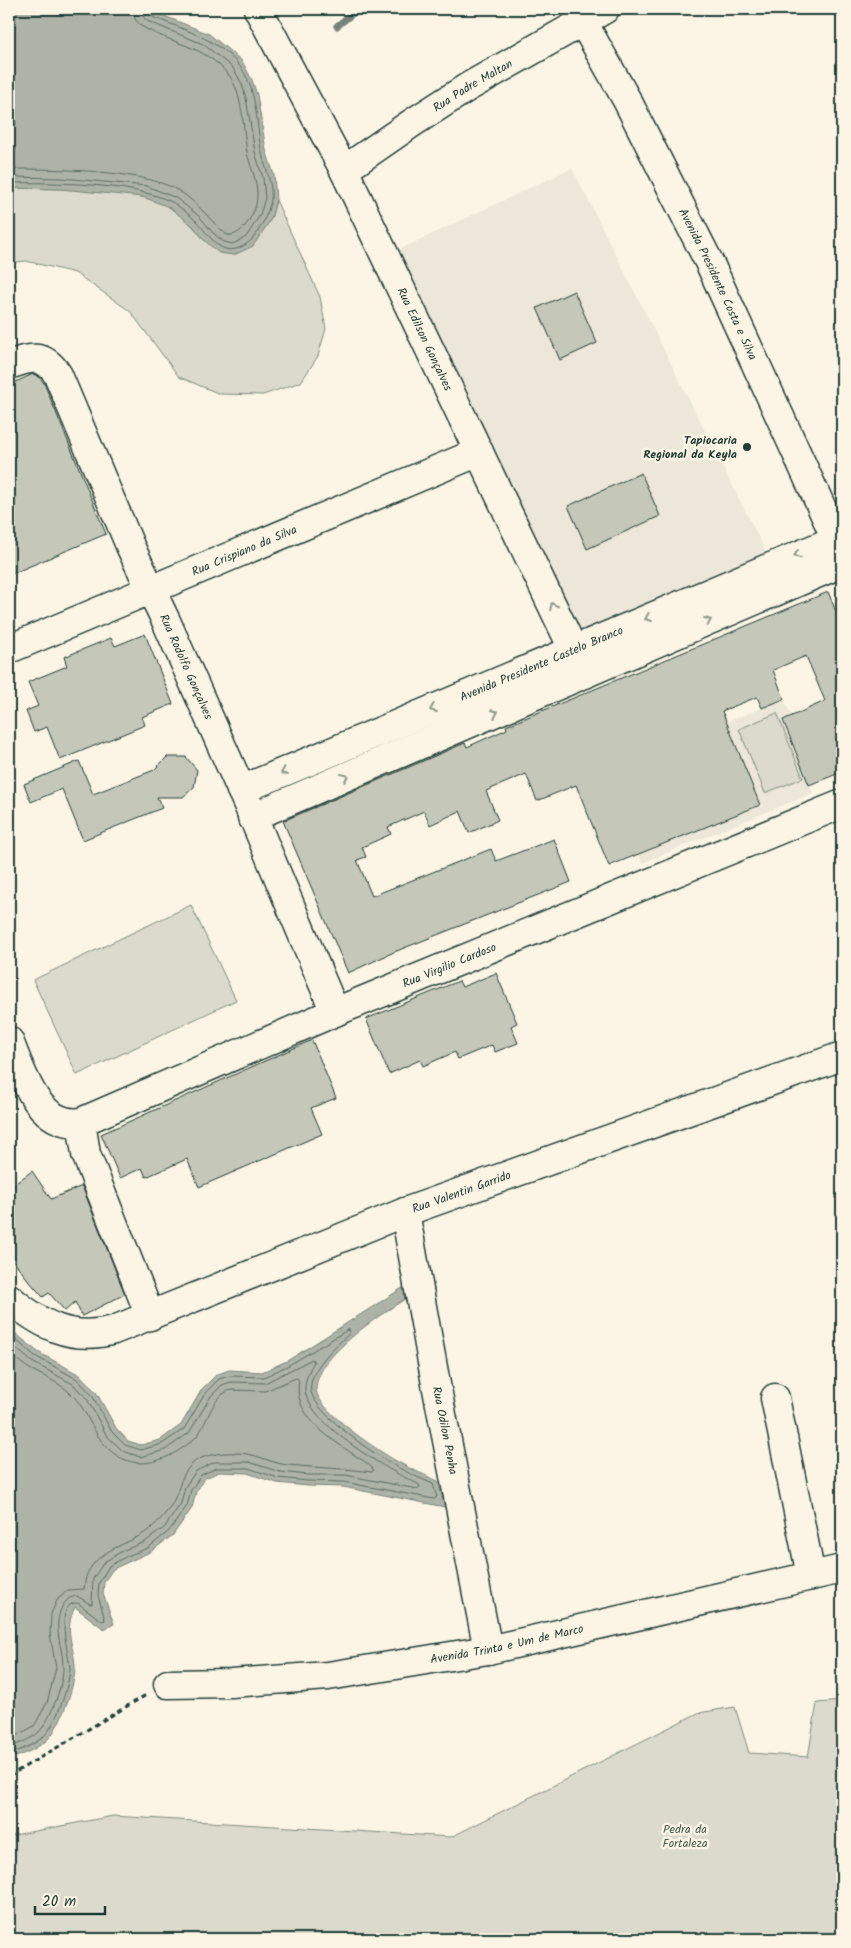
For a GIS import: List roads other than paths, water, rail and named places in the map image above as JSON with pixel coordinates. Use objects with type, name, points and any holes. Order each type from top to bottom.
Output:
[{"type":"street","name":"Rua Edilson Gonçalves","points":[[258,9],[344,170],[579,662]]},
{"type":"street","name":"Rua Padre Maltan","points":[[344,170],[468,87],[594,15]]},
{"type":"street","name":"Avenida Presidente Costa e Silva","points":[[594,15],[628,102],[710,264],[841,548]]},
{"type":"street","name":"Rua Rodolfo Gonçalves","points":[[9,365],[22,360],[40,359],[47,361],[58,375],[131,548],[241,790],[335,1012]]},
{"type":"street","name":"Rua Crispiano da Silva","points":[[9,649],[479,452]]},
{"type":"street","name":"Avenida Presidente Castelo Branco","points":[[252,817],[579,662],[841,548]]},
{"type":"street","name":"Avenida Presidente Castelo Branco","points":[[241,790],[579,662]]},
{"type":"street","name":"Rua Virgilio Cardoso","points":[[70,1121],[842,804]]},
{"type":"street","points":[[9,1041],[35,1098],[44,1110],[70,1121],[86,1154],[150,1316]]},
{"type":"street","name":"Rua Valentin Garrido","points":[[9,1298],[31,1315],[70,1333],[84,1335],[114,1330],[405,1212],[842,1056]]},
{"type":"street","name":"Rua Odilon Penha","points":[[405,1212],[436,1384],[488,1650]]},
{"type":"street","points":[[775,1398],[811,1576]]},
{"type":"street","name":"Avenida Trinta e Um de Marco","points":[[168,1684],[231,1683],[328,1676],[488,1650],[842,1569]]},
{"type":"water","points":[[9,9],[147,9],[209,34],[242,61],[257,95],[266,150],[274,175],[276,200],[271,219],[253,246],[234,255],[219,253],[205,241],[193,226],[169,207],[143,197],[61,189],[9,188]]},
{"type":"water","points":[[404,1287],[405,1299],[351,1338],[326,1363],[319,1376],[316,1389],[319,1398],[326,1408],[365,1441],[409,1468],[438,1481],[445,1507],[343,1487],[277,1483],[247,1473],[219,1472],[205,1478],[196,1492],[192,1508],[173,1535],[150,1552],[113,1569],[104,1582],[103,1594],[114,1624],[104,1629],[75,1607],[69,1630],[75,1674],[70,1695],[61,1717],[51,1736],[46,1741],[28,1752],[9,1759],[9,1328],[38,1352],[80,1375],[96,1392],[116,1428],[128,1441],[141,1445],[160,1440],[181,1425],[202,1389],[216,1375],[229,1370],[262,1372],[287,1361]]},
{"type":"waterway","points":[[337,26],[358,9]]},
{"type":"place","name":"Tapiocaria Regional da Keyla","points":[[747,447]]},
{"type":"park label","name":"Pedra da Fortaleza","points":[[685,1836]]}]
